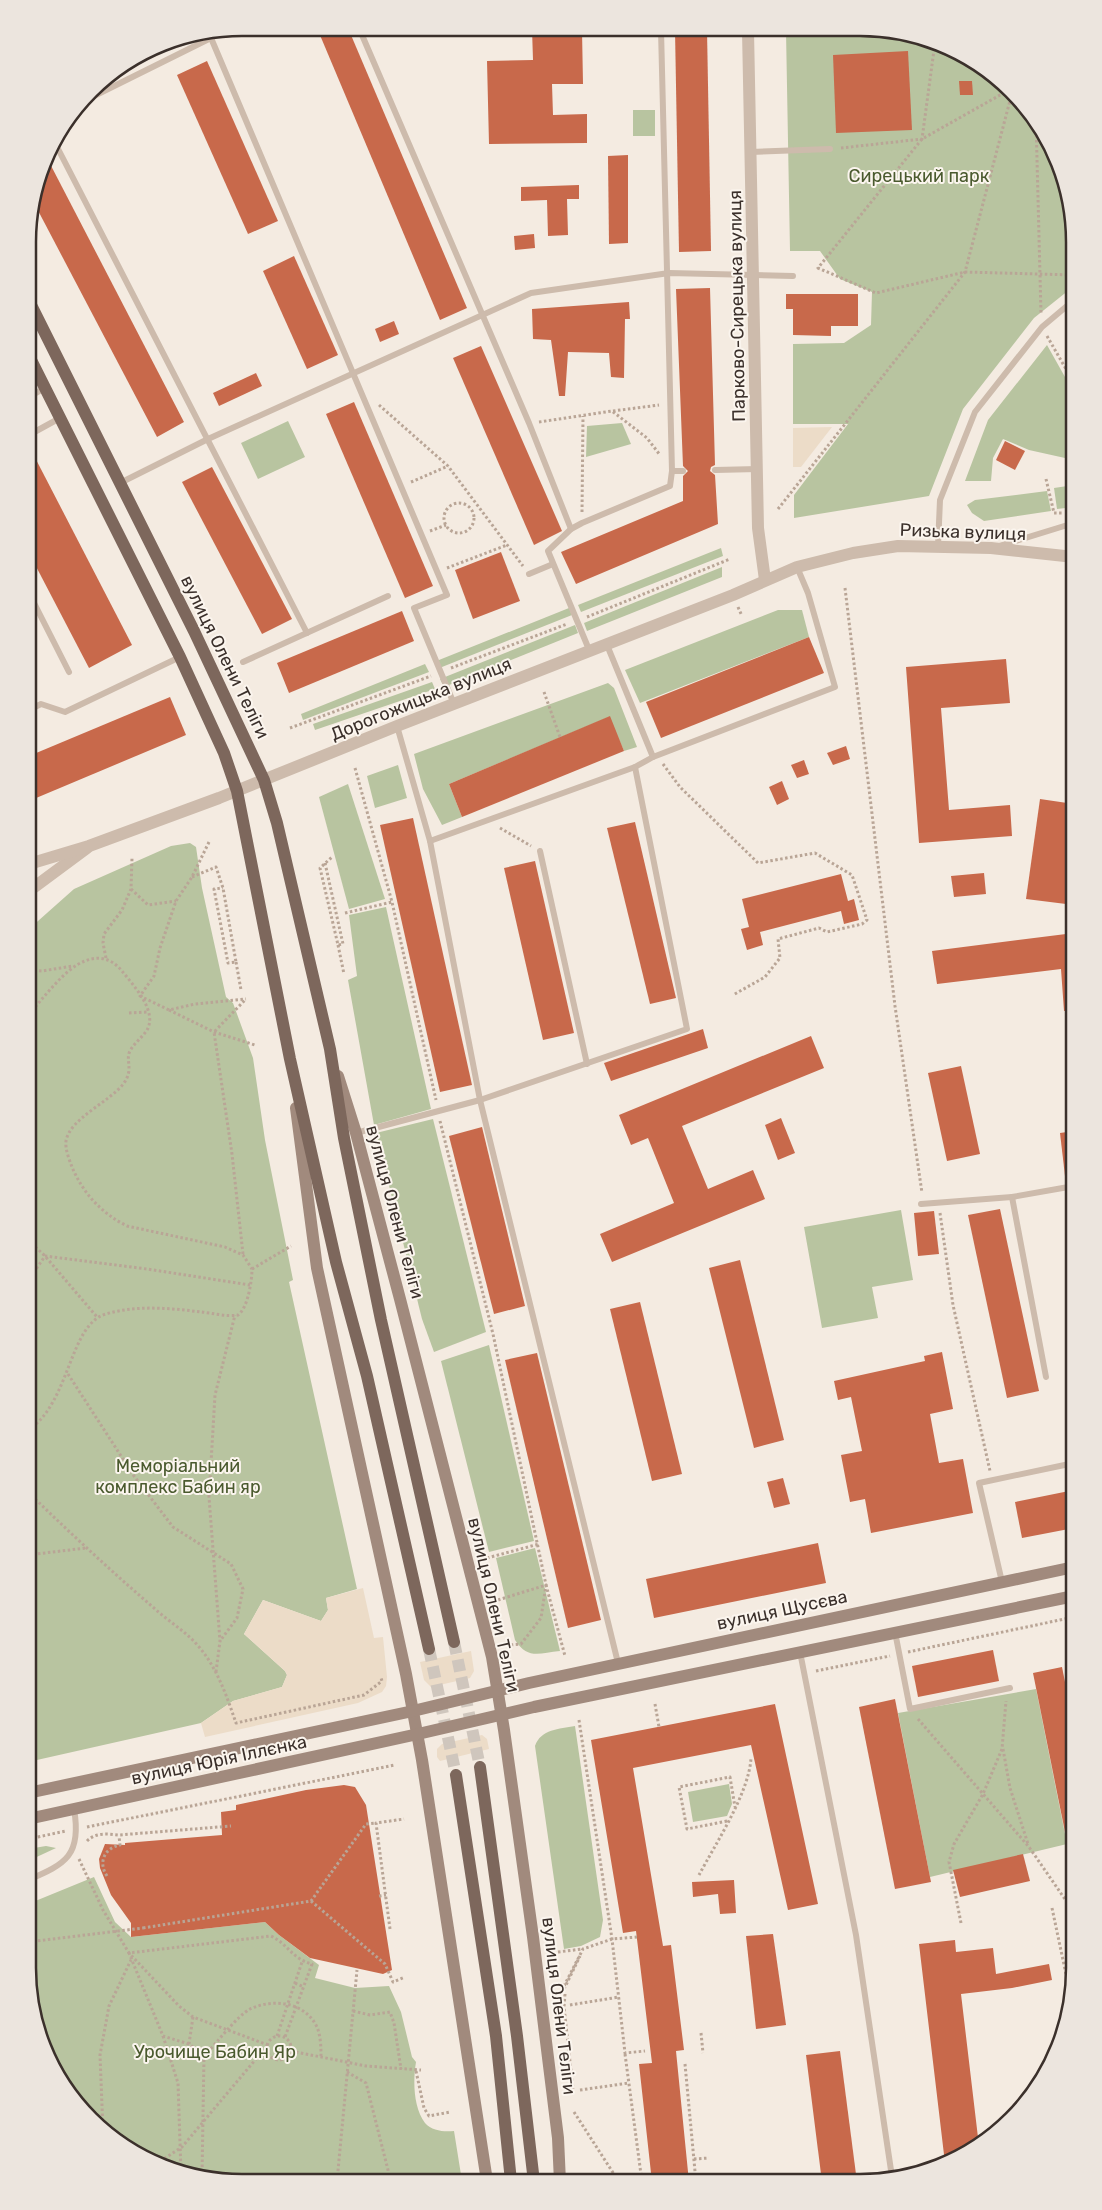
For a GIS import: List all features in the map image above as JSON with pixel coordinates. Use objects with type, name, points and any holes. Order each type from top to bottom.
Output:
[{"type":"main road","name":"вулиця Олени Теліги","points":[[36,315],[194,631],[264,780],[277,823],[330,1049],[356,1133],[492,1657],[533,1937],[558,2138],[560,2174]]},
{"type":"main road","points":[[36,370],[180,657],[224,753],[237,791],[290,1059],[336,1262],[367,1376],[429,1649]]},
{"type":"main road","name":"вулиця Олени Теліги","points":[[330,1049],[344,1138],[379,1311],[454,1642]]},
{"type":"main road","points":[[290,1059],[316,1268],[418,1734],[486,2174]]},
{"type":"main road","name":"вулиця Щусєва","points":[[497,1691],[618,1663],[1066,1569]]},
{"type":"main road","points":[[502,1715],[1066,1598]]},
{"type":"main road","name":"вулиця Юрія Іллєнка","points":[[36,1791],[413,1711],[497,1691]]},
{"type":"main road","name":"вулиця Юрія Іллєнка","points":[[36,1817],[502,1715]]},
{"type":"main road","points":[[480,1767],[517,2036],[533,2174]]},
{"type":"main road","points":[[456,1775],[496,2036],[510,2174]]},
{"type":"street","name":"Парково-Сирецька вулиця","points":[[748,36],[758,528],[765,580]]},
{"type":"street","name":"Ризька вулиця","points":[[765,580],[797,567],[871,550],[898,546],[991,548],[1066,556]]},
{"type":"street","name":"Дорогожицька вулиця","points":[[36,862],[89,846],[237,791],[397,726],[733,595],[765,580]]},
{"type":"street","name":"Дорогожицька вулиця","points":[[36,886],[89,846]]},
{"type":"lane","points":[[362,36],[529,423],[572,529]]},
{"type":"lane","points":[[590,652],[548,551],[582,522],[670,486],[672,472],[669,274],[661,36]]},
{"type":"lane","points":[[101,93],[209,39]]},
{"type":"lane","points":[[211,39],[447,595],[414,608],[454,704]]},
{"type":"lane","points":[[58,149],[307,633]]},
{"type":"lane","points":[[751,152],[830,149]]},
{"type":"lane","points":[[120,483],[208,439],[530,292],[669,274],[793,276]]},
{"type":"lane","points":[[938,546],[940,500],[975,412],[1042,327],[1066,307]]},
{"type":"lane","points":[[36,392],[45,388]]},
{"type":"lane","points":[[36,431],[60,418]]},
{"type":"lane","points":[[715,470],[758,470]]},
{"type":"lane","points":[[672,472],[684,471]]},
{"type":"lane","points":[[991,548],[1034,533],[1066,525]]},
{"type":"lane","points":[[529,574],[553,564]]},
{"type":"lane","points":[[430,841],[635,767],[655,756],[835,687],[808,593],[797,567]]},
{"type":"lane","points":[[243,662],[388,596]]},
{"type":"lane","points":[[36,608],[69,672]]},
{"type":"lane","points":[[607,645],[655,756]]},
{"type":"lane","points":[[36,706],[41,704],[66,712],[180,657]]},
{"type":"lane","points":[[397,726],[430,841],[480,1100],[618,1663]]},
{"type":"lane","points":[[356,1133],[480,1100],[687,1030],[635,767]]},
{"type":"lane","points":[[540,851],[587,1064]]},
{"type":"lane","points":[[921,1204],[1012,1197],[1066,1187]]},
{"type":"lane","points":[[1012,1197],[1046,1377]]},
{"type":"lane","points":[[1002,1582],[979,1482],[1066,1465]]},
{"type":"lane","points":[[895,1632],[910,1709],[1010,1688]]},
{"type":"lane","points":[[800,1652],[856,1935],[891,2171]]},
{"type":"lane","points":[[36,1876],[55,1868],[69,1856],[75,1844],[78,1828],[74,1810]]},
{"type":"path","points":[[934,50],[922,139],[818,268],[876,293],[965,272],[1066,275]]},
{"type":"path","points":[[830,149],[897,144],[922,139],[1002,94]]},
{"type":"path","points":[[778,509],[965,272],[1010,102]]},
{"type":"path","points":[[1036,137],[1042,327]]},
{"type":"path","points":[[1040,342],[1053,329]]},
{"type":"path","points":[[1046,335],[1066,369]]},
{"type":"path","points":[[529,423],[671,403]]},
{"type":"path","points":[[378,404],[448,466],[529,574]]},
{"type":"path","points":[[612,411],[647,438],[672,472]]},
{"type":"path","points":[[582,522],[583,416]]},
{"type":"path","points":[[400,486],[448,466]]},
{"type":"path","points":[[1046,479],[1054,513],[1066,512]]},
{"type":"path","points":[[454,504],[464,504],[472,512],[473,524],[466,531],[452,532],[444,520],[446,510],[454,504]]},
{"type":"path","points":[[472,512],[480,509]]},
{"type":"path","points":[[437,572],[507,545]]},
{"type":"path","points":[[577,621],[730,559]]},
{"type":"path","points":[[845,588],[895,1006],[923,1195],[940,1212],[953,1305],[992,1479]]},
{"type":"path","points":[[544,692],[560,737]]},
{"type":"path","points":[[655,756],[680,787],[758,863],[814,853],[852,875],[867,920],[862,924],[827,932],[818,928],[778,939],[780,958],[765,977],[733,995]]},
{"type":"path","points":[[355,768],[392,902],[438,1111],[493,1334],[539,1544],[546,1585],[565,1656]]},
{"type":"path","points":[[486,820],[540,851]]},
{"type":"path","points":[[140,996],[154,976],[160,948],[176,901],[192,877],[209,842]]},
{"type":"path","points":[[332,857],[320,868],[344,974]]},
{"type":"path","points":[[106,958],[103,943],[104,934],[122,910],[131,889],[132,858]]},
{"type":"path","points":[[192,877],[216,867],[223,888],[241,990]]},
{"type":"path","points":[[223,888],[214,889],[228,963],[236,962]]},
{"type":"path","points":[[131,889],[148,905],[176,901]]},
{"type":"path","points":[[345,913],[392,902]]},
{"type":"path","points":[[36,971],[74,966],[90,959],[106,958],[120,968],[140,996],[150,1021],[148,1029],[131,1048],[129,1054],[129,1074],[123,1085],[99,1107],[73,1125],[66,1141],[70,1163],[84,1192],[96,1205],[127,1226],[226,1247],[243,1255]]},
{"type":"path","points":[[36,1006],[74,966]]},
{"type":"path","points":[[140,996],[214,1032],[254,1045]]},
{"type":"path","points":[[169,1010],[195,1004],[246,999],[214,1032]]},
{"type":"path","points":[[129,1013],[148,1012]]},
{"type":"path","points":[[36,1424],[53,1405],[80,1338],[97,1318],[116,1312],[165,1308],[235,1316],[242,1312],[250,1286],[252,1269],[243,1255],[232,1154],[214,1032]]},
{"type":"path","points":[[252,1269],[291,1246]]},
{"type":"path","points":[[36,1247],[46,1256],[97,1318]]},
{"type":"path","points":[[36,1270],[46,1256]]},
{"type":"path","points":[[46,1256],[146,1269],[250,1286]]},
{"type":"path","points":[[216,1673],[220,1641],[209,1497],[215,1395],[235,1316]]},
{"type":"path","points":[[67,1374],[73,1386],[134,1476],[173,1526],[232,1564],[242,1589],[237,1618],[220,1641]]},
{"type":"path","points":[[36,1500],[86,1548],[155,1610],[187,1635],[200,1649],[216,1673],[236,1723],[364,1695],[382,1681],[381,1678]]},
{"type":"path","points":[[487,1558],[539,1544]]},
{"type":"path","points":[[36,1554],[86,1548]]},
{"type":"path","points":[[498,1600],[546,1585]]},
{"type":"path","points":[[509,1645],[521,1644],[541,1618],[546,1585]]},
{"type":"path","points":[[805,1674],[1066,1618]]},
{"type":"path","points":[[1010,1688],[1005,1703],[1002,1749],[1010,1788],[1029,1847]]},
{"type":"path","points":[[655,1704],[659,1727]]},
{"type":"path","points":[[910,1709],[1029,1847],[1066,1900]]},
{"type":"path","points":[[579,1720],[612,1939],[641,2174]]},
{"type":"path","points":[[961,1923],[949,1862],[954,1844],[983,1794],[1002,1749]]},
{"type":"path","points":[[699,1875],[735,1807],[750,1767],[751,1758]]},
{"type":"path","points":[[36,1837],[395,1765]]},
{"type":"path","points":[[727,1821],[687,1830],[679,1787],[730,1777],[735,1807]]},
{"type":"path","points":[[36,1941],[143,1928],[311,1901],[366,1824],[404,1819]]},
{"type":"path","points":[[376,1823],[390,1929]]},
{"type":"path","points":[[82,1846],[90,1837],[104,1833],[119,1835],[231,1826]]},
{"type":"path","points":[[107,1876],[102,1859],[109,1849],[120,1845],[119,1835]]},
{"type":"path","points":[[76,1853],[103,1910],[129,1953],[179,2006],[193,2017],[268,2045]]},
{"type":"path","points":[[380,1896],[386,1895]]},
{"type":"path","points":[[311,1901],[385,1964],[393,1982],[405,1977]]},
{"type":"path","points":[[1052,1908],[1066,1973]]},
{"type":"path","points":[[129,1953],[271,1936],[302,1962],[312,1964],[285,2037]]},
{"type":"path","points":[[558,1952],[583,1948],[612,1939],[637,1937]]},
{"type":"path","points":[[573,2089],[564,2016],[564,1990],[583,1948]]},
{"type":"path","points":[[129,1953],[163,2036],[178,2083],[181,2165]]},
{"type":"path","points":[[103,2119],[100,2055],[109,2006],[131,1959]]},
{"type":"path","points":[[278,2036],[302,1962]]},
{"type":"path","points":[[338,2174],[357,1970]]},
{"type":"path","points":[[294,1983],[304,1987]]},
{"type":"path","points":[[570,2005],[619,1997]]},
{"type":"path","points":[[202,2170],[204,2056],[230,2030],[239,2018],[249,2010],[264,2004],[287,2004],[300,2008],[310,2017],[317,2028],[322,2058]]},
{"type":"path","points":[[353,2011],[370,2015],[390,2012],[394,2023],[401,2068]]},
{"type":"path","points":[[189,2044],[193,2017]]},
{"type":"path","points":[[701,2033],[704,2053]]},
{"type":"path","points":[[163,2036],[189,2044],[204,2056]]},
{"type":"path","points":[[278,2036],[285,2037],[290,2041],[291,2051],[286,2057],[279,2059],[272,2057],[268,2051],[271,2039],[278,2036]]},
{"type":"path","points":[[164,2159],[182,2147],[262,2053],[268,2051]]},
{"type":"path","points":[[291,2051],[348,2063],[421,2070]]},
{"type":"path","points":[[625,2053],[645,2051]]},
{"type":"path","points":[[685,2064],[695,2174]]},
{"type":"path","points":[[416,2070],[424,2108],[429,2116],[450,2112]]},
{"type":"path","points":[[348,2072],[366,2084],[388,2174]]},
{"type":"path","points":[[580,2090],[629,2083]]},
{"type":"path","points":[[574,2112],[614,2174]]},
{"type":"path","points":[[694,2158],[709,2158]]},
{"type":"green space","name":"Сирецький парк","points":[[786,36],[887,38],[913,43],[951,57],[996,87],[1015,106],[1045,151],[1059,189],[1064,215],[1066,292],[1034,318],[963,409],[929,496],[794,518],[794,495],[848,424],[793,424],[793,344],[844,343],[871,325],[872,292],[840,279],[820,251],[790,251]]},
{"type":"green space","points":[[633,110],[655,110],[655,136],[633,136]]},
{"type":"green space","points":[[1047,345],[1066,379],[1066,458],[1029,450],[1003,439],[993,458],[991,481],[965,481],[988,420]]},
{"type":"green space","points":[[288,421],[305,457],[258,479],[241,443]]},
{"type":"green space","points":[[622,423],[631,444],[586,457],[587,426]]},
{"type":"green space","points":[[1066,486],[1066,508],[1057,509],[1054,488]]},
{"type":"green space","points":[[1047,491],[1051,511],[984,521],[972,513],[967,505],[975,500]]},
{"type":"green space","points":[[721,548],[723,556],[581,612],[578,605]]},
{"type":"green space","points":[[722,567],[722,577],[587,631],[584,623]]},
{"type":"green space","points":[[569,608],[572,615],[437,669],[434,662]]},
{"type":"green space","points":[[778,610],[802,610],[809,637],[640,703],[625,670]]},
{"type":"green space","points":[[575,625],[578,633],[444,687],[440,679]]},
{"type":"green space","points":[[425,664],[429,672],[303,720],[301,714]]},
{"type":"green space","points":[[432,682],[435,689],[315,730],[313,724]]},
{"type":"green space","points":[[608,683],[614,688],[637,747],[624,751],[609,717],[449,784],[462,817],[442,825],[423,789],[414,754]]},
{"type":"green space","points":[[398,765],[407,798],[375,808],[367,776]]},
{"type":"green space","points":[[348,784],[385,899],[349,909],[319,797]]},
{"type":"green space","name":"Меморіальний комплекс Бабин яр","points":[[190,843],[196,847],[202,888],[226,997],[233,1003],[253,1058],[265,1140],[293,1280],[289,1282],[357,1589],[326,1598],[328,1610],[321,1621],[263,1600],[244,1634],[285,1671],[287,1675],[282,1687],[233,1701],[201,1723],[36,1760],[36,923],[74,889],[171,846]]},
{"type":"green space","points":[[386,907],[431,1109],[374,1125],[348,980],[357,976],[349,915]]},
{"type":"green space","points":[[433,1119],[486,1332],[434,1352],[422,1319],[376,1133]]},
{"type":"green space","points":[[901,1210],[913,1280],[872,1287],[878,1318],[822,1328],[804,1227]]},
{"type":"green space","points":[[489,1345],[534,1541],[489,1552],[441,1361]]},
{"type":"green space","points":[[535,1548],[560,1651],[540,1654],[529,1653],[515,1640],[496,1558]]},
{"type":"green space","points":[[1036,1689],[1066,1844],[930,1877],[898,1713]]},
{"type":"green space","points":[[575,1726],[603,1920],[600,1937],[581,1946],[564,1949],[535,1746],[538,1740],[546,1733]]},
{"type":"green space","points":[[729,1784],[732,1804],[727,1816],[693,1822],[688,1792]]},
{"type":"green space","points":[[46,1846],[56,1848],[36,1857],[36,1848]]},
{"type":"green space","name":"Урочище Бабин Яр","points":[[94,1877],[115,1922],[131,1937],[265,1922],[319,1965],[315,1978],[355,1988],[389,1986],[401,2012],[412,2057],[416,2062],[414,2085],[421,2117],[431,2128],[442,2131],[454,2131],[461,2174],[242,2174],[215,2172],[176,2163],[151,2153],[128,2139],[106,2123],[87,2104],[64,2071],[52,2047],[43,2021],[38,1995],[36,1901]]},
{"type":"shaded area","points":[[832,427],[801,467],[793,467],[793,428]]},
{"type":"shaded area","points":[[363,1588],[374,1638],[383,1637],[387,1677],[386,1686],[382,1692],[358,1703],[205,1737],[201,1723],[233,1701],[282,1687],[287,1675],[285,1671],[244,1634],[263,1600],[321,1621],[328,1610],[326,1598]]},
{"type":"shaded area","points":[[471,1651],[474,1671],[470,1678],[431,1687],[424,1680],[420,1662]]},
{"type":"shaded area","points":[[482,1735],[487,1739],[489,1749],[440,1761],[437,1757],[437,1749],[442,1744]]},
{"type":"building","points":[[320,36],[351,36],[467,308],[440,320]]},
{"type":"building","points":[[532,36],[582,36],[583,84],[552,84],[553,115],[587,114],[587,143],[489,144],[487,61],[533,60]]},
{"type":"building","points":[[675,36],[707,36],[711,251],[679,252]]},
{"type":"building","points":[[908,51],[912,130],[836,133],[833,55]]},
{"type":"building","points":[[207,61],[278,221],[248,234],[177,75]]},
{"type":"building","points":[[959,81],[972,81],[973,95],[960,95]]},
{"type":"building","points":[[628,155],[628,243],[609,244],[608,156]]},
{"type":"building","points":[[51,166],[184,422],[157,437],[39,212],[43,189]]},
{"type":"building","points":[[579,185],[579,199],[567,199],[568,235],[548,236],[547,200],[521,201],[521,187]]},
{"type":"building","points":[[534,234],[535,248],[515,250],[514,236]]},
{"type":"building","points":[[294,256],[338,355],[307,369],[263,271]]},
{"type":"building","points":[[710,288],[715,465],[711,467],[710,471],[715,475],[718,524],[576,584],[561,552],[683,501],[683,476],[688,471],[683,466],[676,289]]},
{"type":"building","points":[[786,294],[858,294],[858,326],[831,326],[831,336],[793,335],[793,309],[786,309]]},
{"type":"building","points":[[629,302],[630,319],[625,319],[624,378],[611,377],[609,353],[568,352],[565,396],[559,396],[551,340],[533,339],[532,309]]},
{"type":"building","points":[[394,321],[399,334],[380,342],[375,329]]},
{"type":"building","points":[[481,346],[562,531],[534,545],[453,358]]},
{"type":"building","points":[[256,373],[262,386],[219,406],[213,393]]},
{"type":"building","points":[[354,402],[433,586],[405,598],[326,414]]},
{"type":"building","points":[[1005,441],[1025,451],[1015,470],[996,460]]},
{"type":"building","points":[[36,460],[132,645],[89,668],[36,566]]},
{"type":"building","points":[[212,467],[292,619],[262,634],[182,482]]},
{"type":"building","points":[[501,552],[520,601],[473,619],[455,570]]},
{"type":"building","points":[[402,611],[414,641],[289,693],[277,663]]},
{"type":"building","points":[[809,637],[824,673],[661,738],[646,702]]},
{"type":"building","points":[[1006,659],[1010,703],[941,708],[949,810],[1010,805],[1012,836],[919,843],[906,667]]},
{"type":"building","points":[[170,697],[186,735],[36,798],[36,753]]},
{"type":"building","points":[[610,716],[624,751],[462,817],[449,784]]},
{"type":"building","points":[[846,746],[850,759],[833,765],[827,753]]},
{"type":"building","points":[[804,760],[809,774],[797,778],[791,765]]},
{"type":"building","points":[[782,781],[789,799],[777,805],[769,787]]},
{"type":"building","points":[[1040,799],[1066,803],[1066,904],[1026,899]]},
{"type":"building","points":[[413,818],[472,1085],[440,1092],[380,825]]},
{"type":"building","points":[[635,822],[676,998],[650,1004],[607,828]]},
{"type":"building","points":[[535,861],[574,1033],[543,1040],[504,868]]},
{"type":"building","points":[[984,873],[986,894],[954,897],[951,876]]},
{"type":"building","points":[[841,874],[848,901],[854,899],[859,920],[844,924],[841,911],[760,932],[763,945],[747,950],[741,929],[749,927],[742,899]]},
{"type":"building","points":[[1066,934],[1066,1011],[1064,1011],[1061,969],[937,984],[932,951]]},
{"type":"building","points":[[703,1029],[708,1048],[611,1081],[604,1063]]},
{"type":"building","points":[[811,1036],[824,1068],[682,1126],[708,1189],[753,1170],[765,1199],[612,1262],[600,1234],[674,1203],[648,1138],[631,1145],[619,1115]]},
{"type":"building","points":[[961,1066],[980,1154],[947,1161],[928,1073]]},
{"type":"building","points":[[781,1118],[795,1153],[778,1160],[765,1125]]},
{"type":"building","points":[[482,1127],[525,1306],[494,1314],[449,1136]]},
{"type":"building","points":[[1066,1132],[1066,1176],[1065,1176],[1060,1133]]},
{"type":"building","points":[[1000,1209],[1039,1391],[1007,1398],[968,1215]]},
{"type":"building","points":[[934,1211],[939,1254],[918,1256],[914,1213]]},
{"type":"building","points":[[740,1260],[784,1440],[754,1448],[709,1268]]},
{"type":"building","points":[[640,1302],[682,1474],[652,1481],[610,1309]]},
{"type":"building","points":[[942,1352],[953,1409],[930,1414],[939,1463],[963,1459],[973,1513],[871,1533],[865,1499],[850,1502],[841,1455],[862,1451],[851,1397],[838,1400],[834,1381],[925,1361],[924,1356]]},
{"type":"building","points":[[537,1353],[601,1620],[568,1628],[505,1360]]},
{"type":"building","points":[[783,1478],[790,1504],[774,1508],[767,1482]]},
{"type":"building","points":[[1066,1492],[1066,1530],[1022,1538],[1015,1502]]},
{"type":"building","points":[[818,1543],[826,1583],[654,1618],[646,1579]]},
{"type":"building","points":[[993,1650],[999,1681],[918,1697],[912,1666]]},
{"type":"building","points":[[1062,1667],[1066,1687],[1066,1837],[1033,1673]]},
{"type":"building","points":[[895,1699],[931,1882],[895,1889],[859,1707]]},
{"type":"building","points":[[775,1704],[818,1904],[788,1910],[751,1745],[633,1768],[663,1946],[671,1945],[684,2050],[676,2051],[688,2174],[651,2174],[639,2064],[652,2063],[636,1931],[623,1933],[591,1740]]},
{"type":"building","points":[[344,1785],[355,1787],[366,1805],[392,1970],[383,1974],[310,1958],[265,1922],[131,1937],[131,1923],[111,1895],[100,1868],[99,1859],[105,1844],[125,1845],[125,1843],[222,1835],[221,1812],[236,1810],[236,1805],[306,1790]]},
{"type":"building","points":[[1023,1854],[1030,1881],[960,1897],[953,1870]]},
{"type":"building","points":[[734,1880],[736,1913],[720,1914],[718,1894],[693,1897],[692,1882]]},
{"type":"building","points":[[773,1934],[786,2025],[756,2029],[746,1936]]},
{"type":"building","points":[[955,1940],[956,1952],[993,1948],[996,1974],[1049,1964],[1052,1980],[1012,1988],[961,1994],[978,2136],[944,2156],[919,1944]]},
{"type":"building","points":[[840,2051],[856,2174],[821,2174],[806,2055]]},
{"type":"tunnel","points":[[454,1642],[480,1767]]},
{"type":"tunnel","points":[[429,1649],[456,1775]]}]
